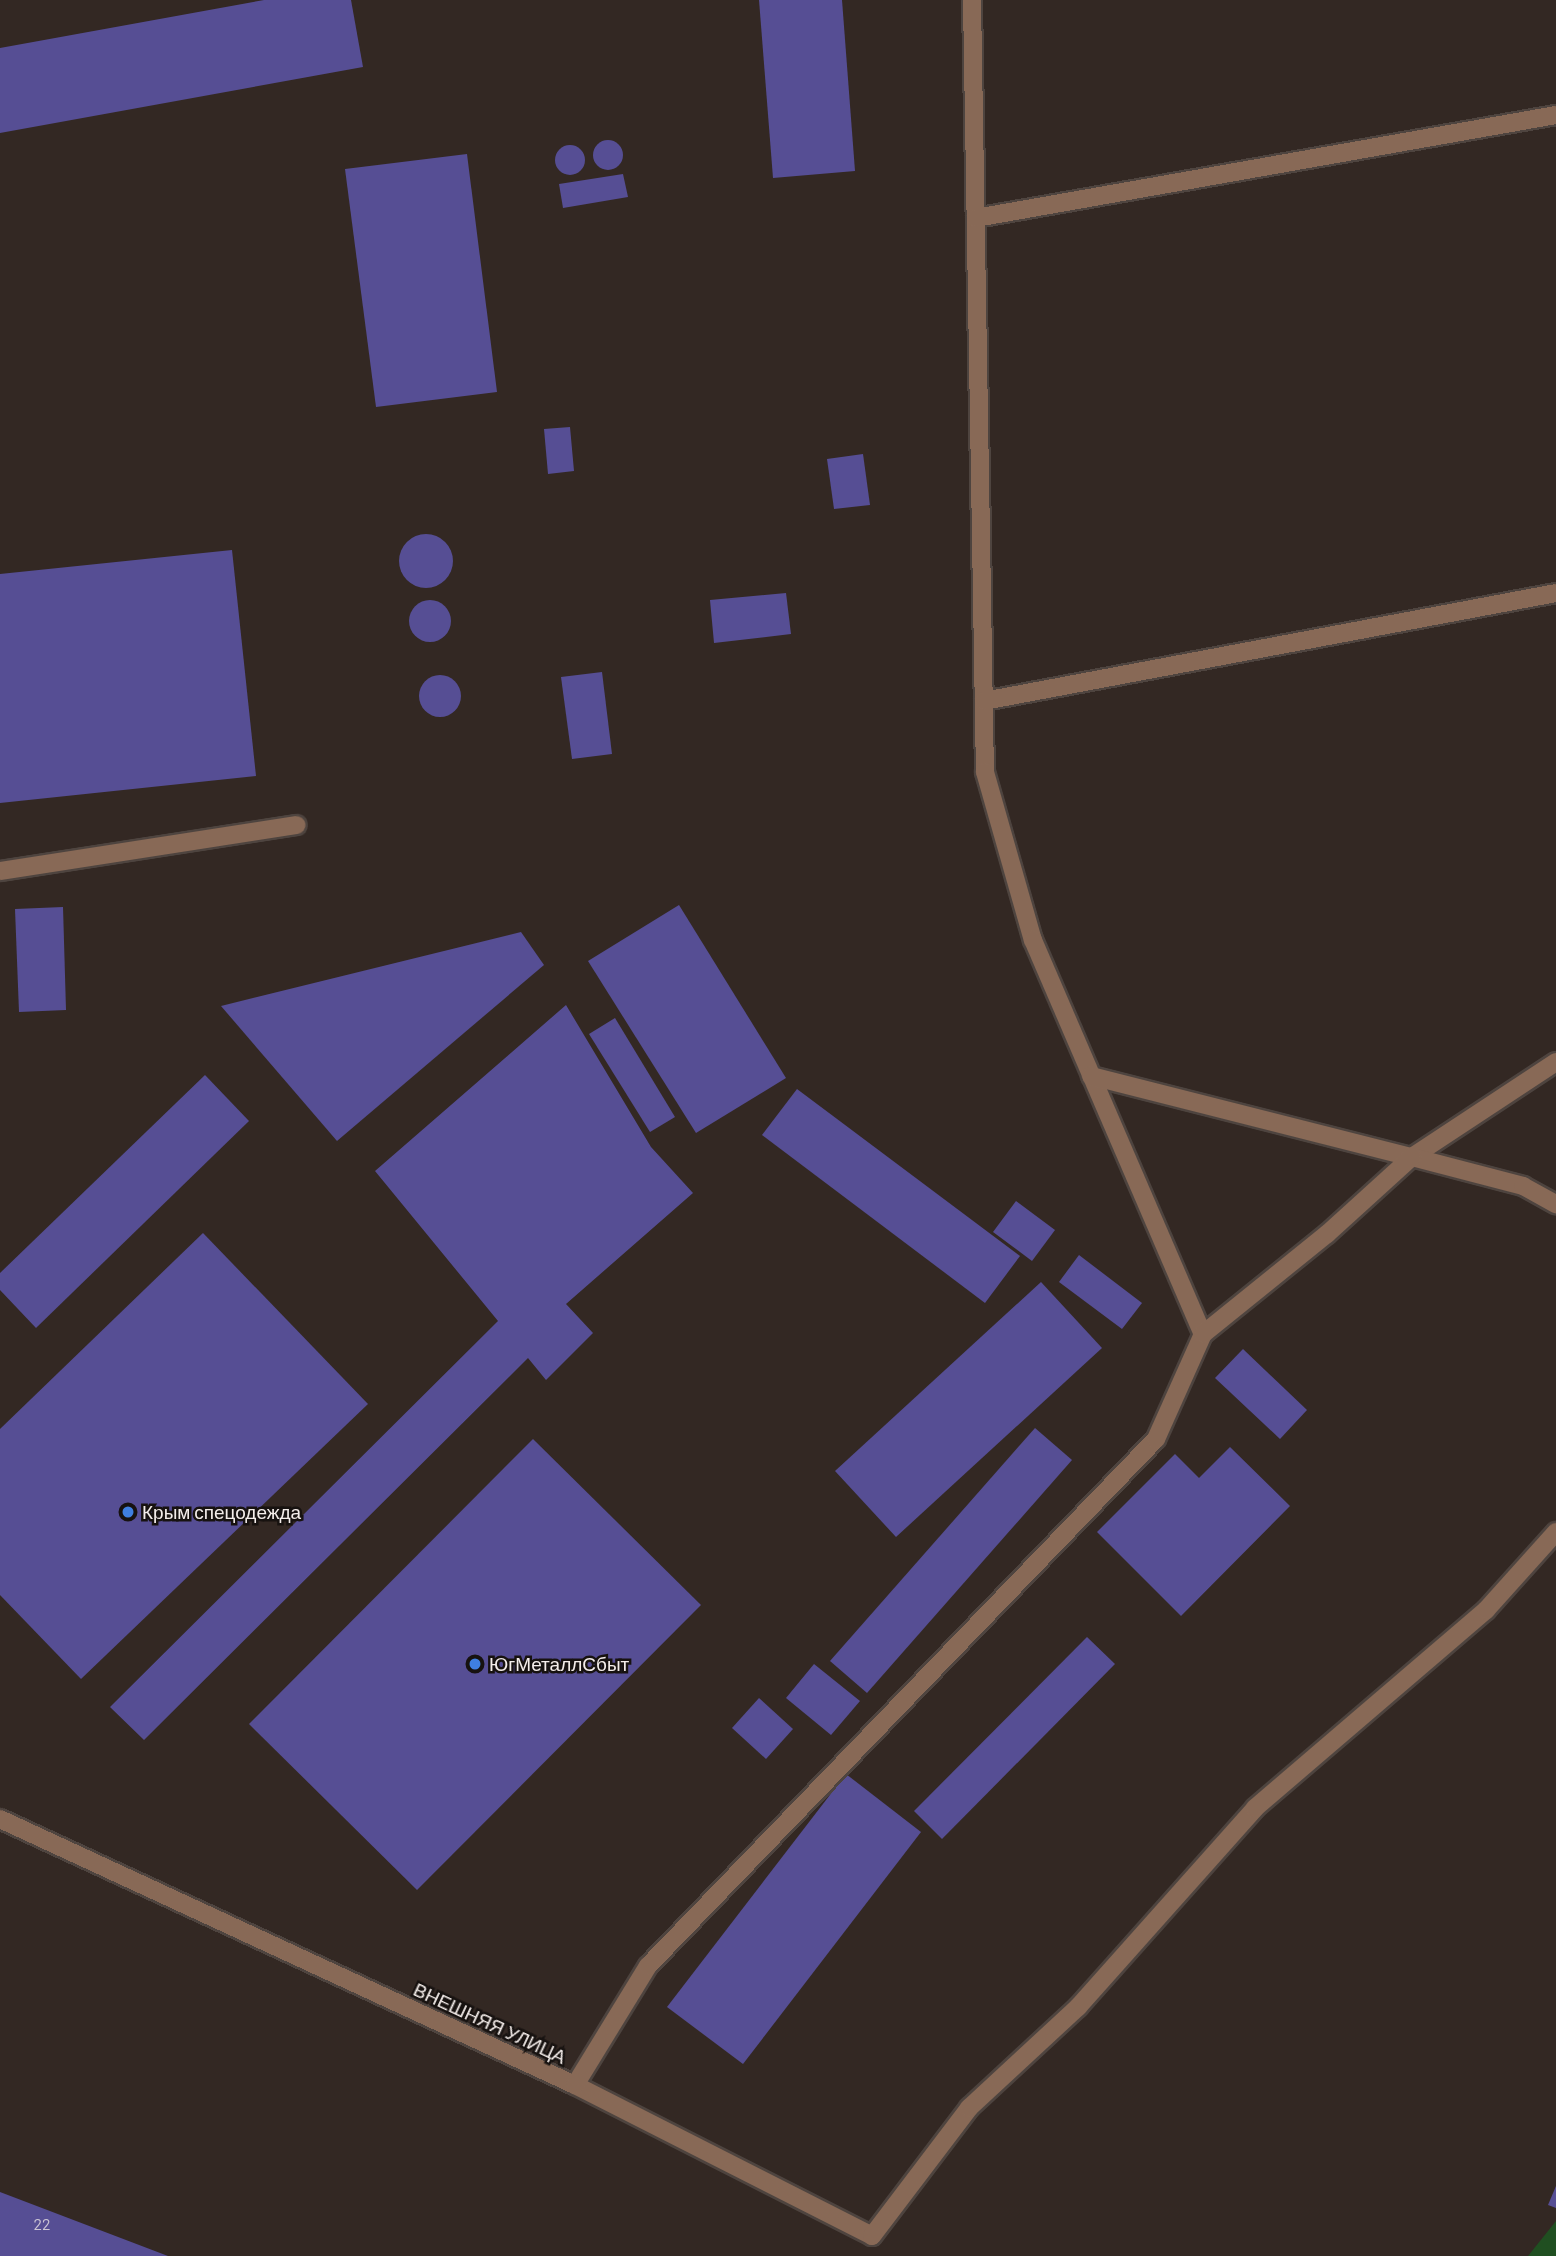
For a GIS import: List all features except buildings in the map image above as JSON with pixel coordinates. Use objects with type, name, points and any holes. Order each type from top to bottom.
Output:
[{"type":"street","points":[[972,0],[985,772],[1033,940],[1203,1334]]},
{"type":"street","points":[[975,219],[1556,115]]},
{"type":"street","points":[[984,701],[1556,593]]},
{"type":"street","points":[[0,871],[296,825]]},
{"type":"street","points":[[575,2085],[648,1966],[1156,1439],[1203,1334],[1327,1234],[1412,1157],[1556,1062]]},
{"type":"street","points":[[1091,1076],[1523,1186],[1556,1204]]},
{"type":"street","name":"ВНЕШНЯЯ УЛИЦА","points":[[0,1819],[575,2085],[872,2236],[969,2108],[1078,2007],[1255,1808],[1486,1610],[1556,1532]]},
{"type":"green space","points":[[1556,2221],[1556,2256],[1528,2256]]},
{"type":"place","name":"Крым спецодежда","points":[[128,1512]]},
{"type":"place","name":"ЮгМеталлСбыт","points":[[475,1664]]}]
